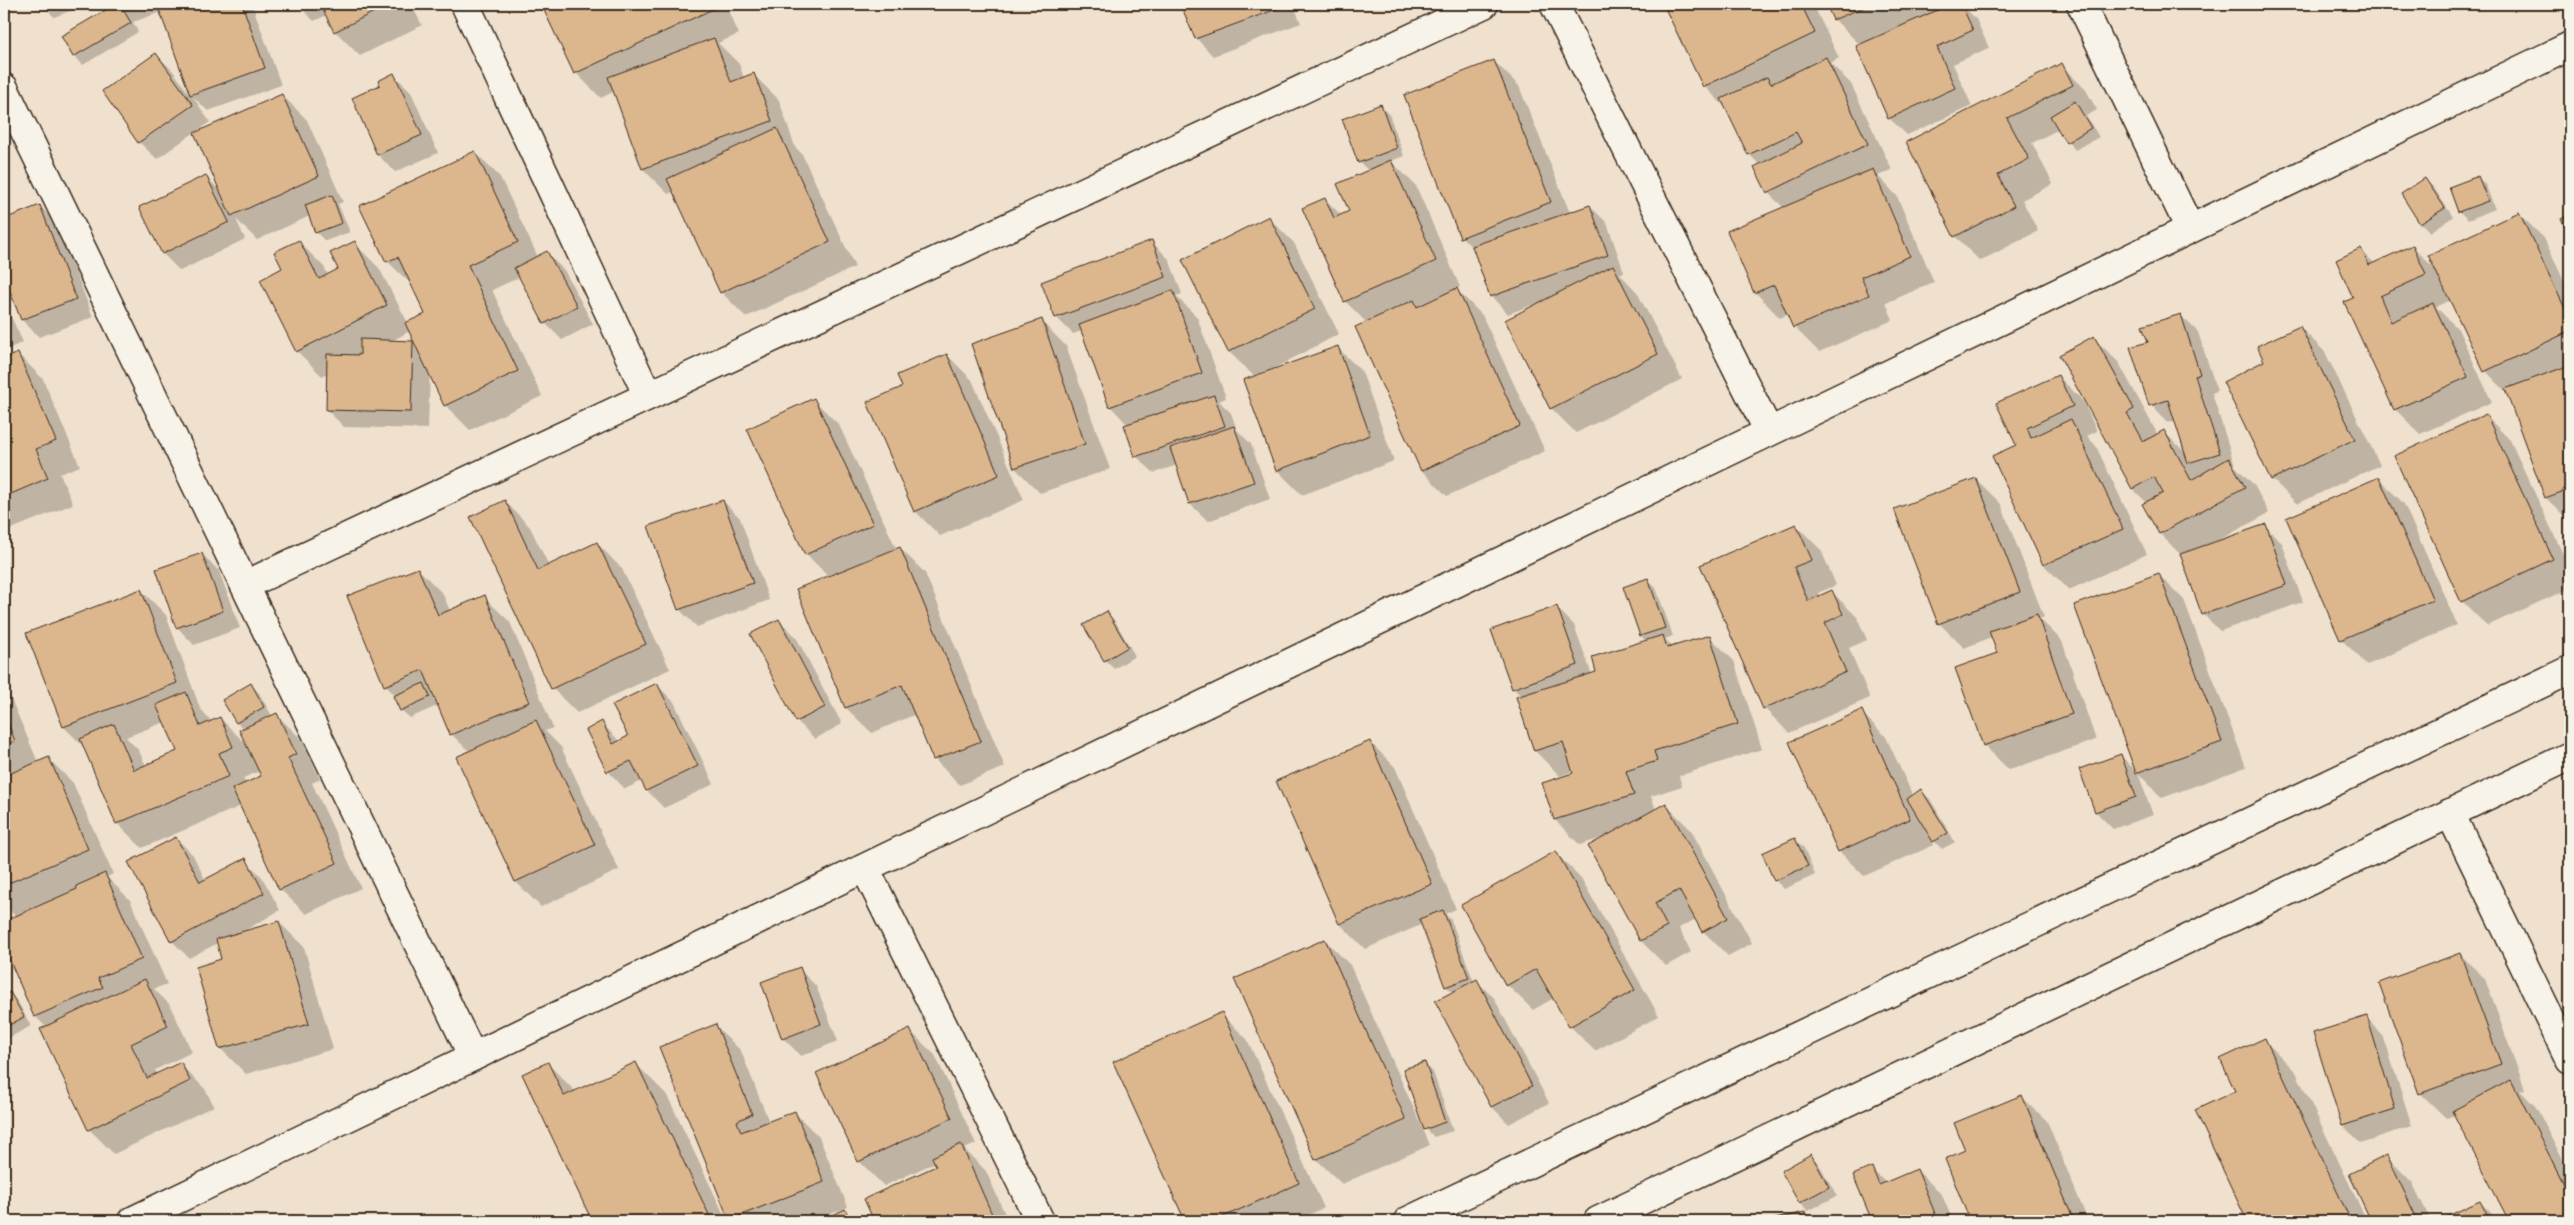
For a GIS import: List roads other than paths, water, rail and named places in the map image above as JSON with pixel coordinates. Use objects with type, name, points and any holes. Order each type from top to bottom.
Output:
[{"type":"street","points":[[465,4],[648,396]]},
{"type":"street","points":[[245,585],[1484,4]]},
{"type":"street","points":[[1554,4],[1769,432]]},
{"type":"street","points":[[2080,4],[2190,229]]},
{"type":"street","points":[[132,1221],[2570,46]]},
{"type":"street","points":[[4,88],[473,1057]]},
{"type":"street","points":[[1408,1221],[2570,670]]},
{"type":"street","points":[[1598,1221],[2570,756]]},
{"type":"street","points":[[2450,813],[2570,1060]]},
{"type":"street","points":[[865,868],[1040,1221]]}]
